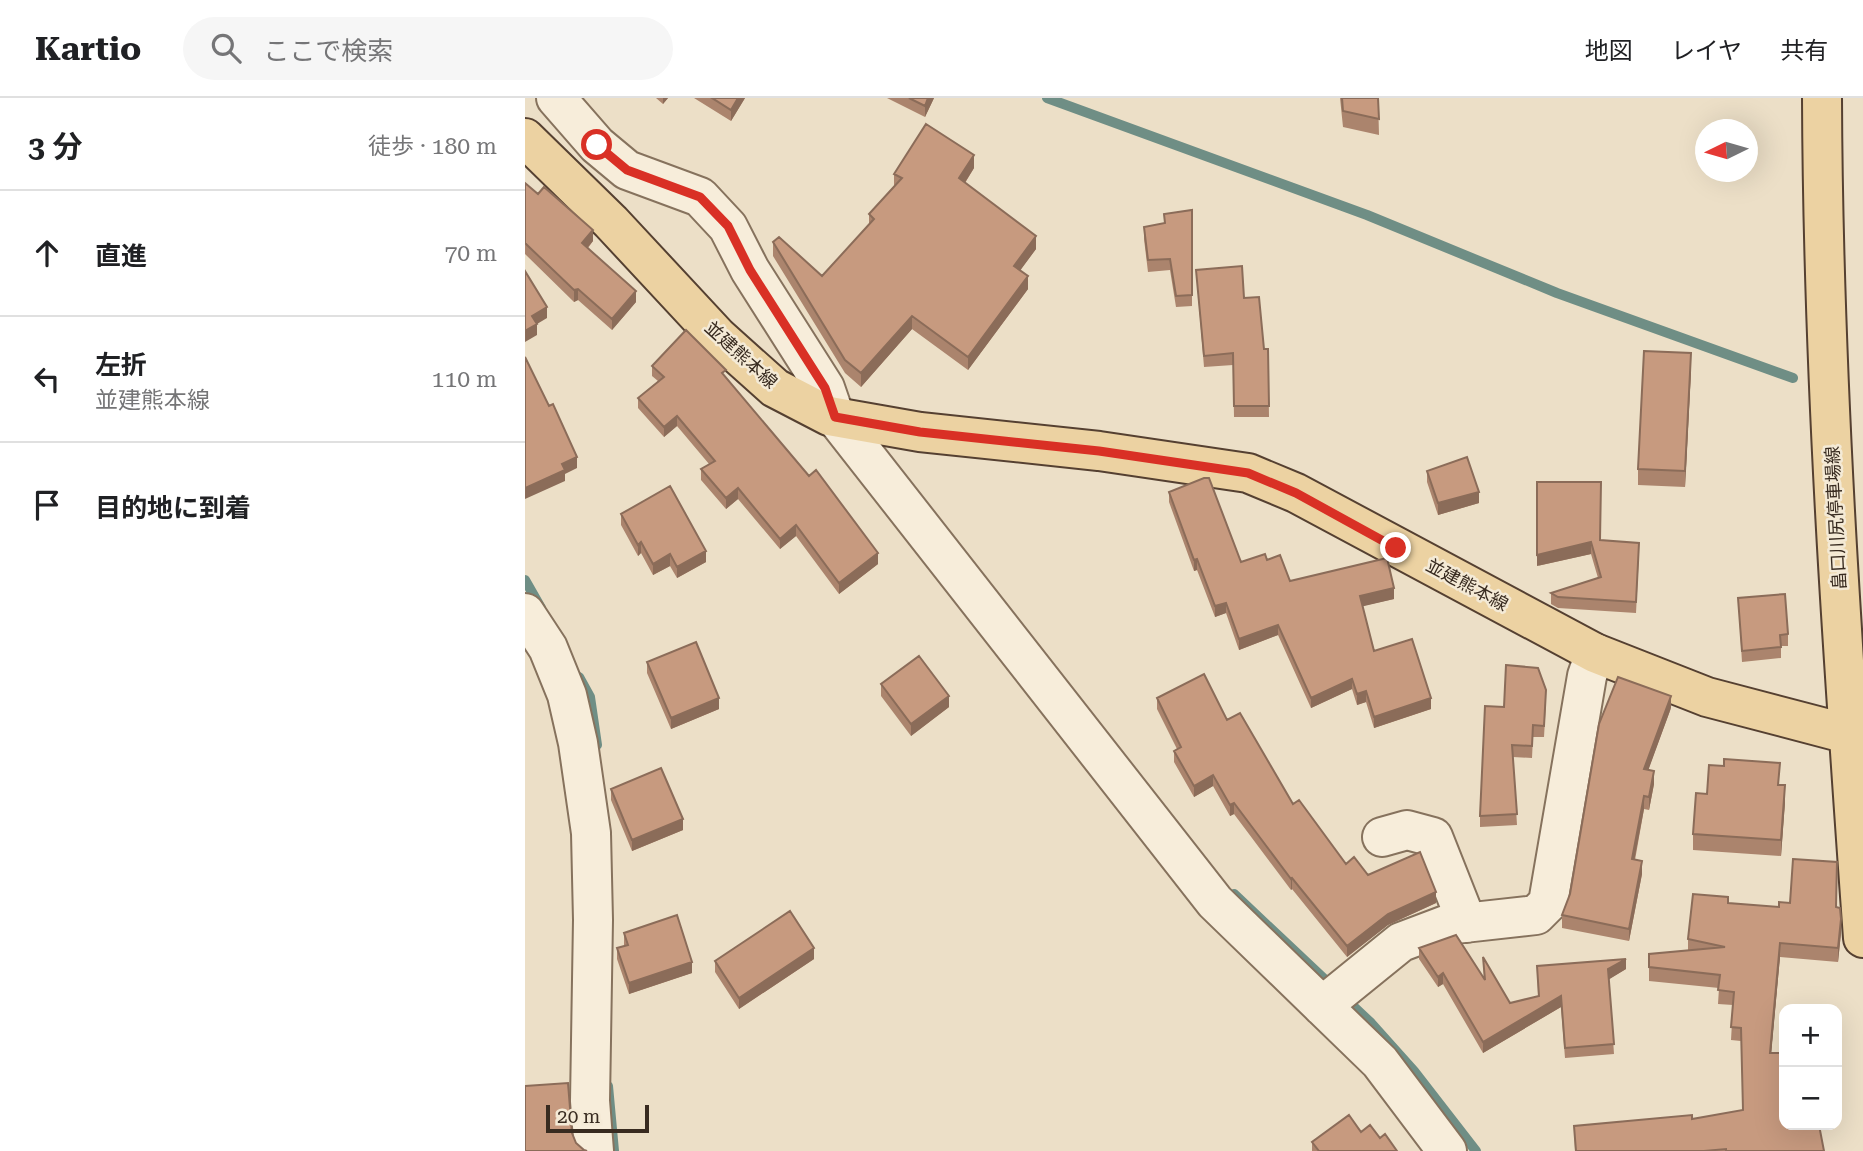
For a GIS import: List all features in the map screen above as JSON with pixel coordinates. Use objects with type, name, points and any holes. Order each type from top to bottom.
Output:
[{"type":"main road","name":"畠口川尻停車場線","points":[[1822,98],[1830,425],[1863,938]]},
{"type":"main road","name":"並建熊本線","points":[[525,138],[611,222],[728,346],[775,388],[829,416],[920,432],[1099,451],[1248,473],[1296,493],[1595,653],[1707,697],[1848,734]]},
{"type":"street","points":[[556,98],[597,145],[627,170],[700,197],[728,226],[750,270],[825,388],[835,417],[1215,902],[1380,1062],[1447,1151]]},
{"type":"street","points":[[525,614],[548,648],[567,695],[578,743],[591,833],[593,920],[590,1101],[594,1151]]},
{"type":"street","points":[[1322,1006],[1401,942],[1446,925],[1536,915],[1548,903],[1587,676],[1595,653]]},
{"type":"street","points":[[1382,837],[1407,830],[1433,837],[1467,923]]},
{"type":"building","points":[[712,98],[738,98],[731,110]]},
{"type":"building","points":[[909,98],[928,98],[925,106]]},
{"type":"building","points":[[1342,98],[1378,98],[1379,119],[1343,111]]},
{"type":"building","points":[[926,124],[974,155],[959,178],[1036,236],[1014,266],[1028,276],[968,357],[912,316],[861,373],[845,360],[773,242],[779,237],[822,276],[874,219],[869,214],[902,178],[894,174]]},
{"type":"building","points":[[525,183],[538,194],[544,187],[593,230],[582,243],[636,291],[612,319],[578,289],[574,290],[525,243]]},
{"type":"building","points":[[1192,210],[1192,295],[1176,296],[1170,259],[1148,260],[1144,227],[1165,223],[1164,214]]},
{"type":"building","points":[[1242,266],[1244,298],[1259,297],[1264,349],[1268,349],[1269,406],[1234,406],[1233,353],[1204,356],[1196,270]]},
{"type":"building","points":[[525,271],[547,307],[532,316],[537,324],[525,331]]},
{"type":"building","points":[[686,330],[726,370],[722,373],[809,476],[816,470],[878,553],[839,583],[796,525],[780,539],[738,488],[726,498],[701,469],[715,461],[677,416],[664,427],[638,398],[664,377],[652,366]]},
{"type":"building","points":[[1644,351],[1691,353],[1685,471],[1638,469]]},
{"type":"building","points":[[525,357],[549,406],[553,404],[577,457],[562,464],[565,470],[525,488]]},
{"type":"building","points":[[1467,457],[1479,492],[1438,503],[1427,471]]},
{"type":"building","points":[[1209,478],[1241,562],[1265,554],[1267,560],[1280,555],[1290,581],[1387,558],[1394,588],[1360,596],[1374,651],[1412,639],[1431,698],[1374,717],[1366,691],[1357,694],[1352,679],[1311,698],[1278,625],[1239,639],[1226,603],[1215,606],[1197,559],[1194,560],[1169,492]]},
{"type":"building","points":[[1537,482],[1601,482],[1600,540],[1639,543],[1636,602],[1558,597],[1551,593],[1601,577],[1591,542],[1537,555]]},
{"type":"building","points":[[670,486],[706,551],[677,567],[670,554],[653,564],[641,542],[638,545],[621,514]]},
{"type":"building","points":[[1785,594],[1788,634],[1780,635],[1781,647],[1742,651],[1738,598]]},
{"type":"building","points":[[696,642],[719,698],[671,718],[647,662]]},
{"type":"building","points":[[919,656],[949,696],[911,724],[881,684]]},
{"type":"building","points":[[1506,665],[1538,668],[1546,690],[1544,726],[1533,725],[1532,746],[1512,745],[1517,814],[1480,816],[1485,706],[1504,707]]},
{"type":"building","points":[[1204,674],[1227,720],[1240,713],[1293,804],[1299,800],[1346,864],[1354,857],[1368,875],[1420,852],[1436,892],[1388,914],[1347,946],[1291,879],[1234,803],[1230,805],[1213,775],[1194,786],[1174,751],[1181,747],[1157,698]]},
{"type":"building","points":[[1618,677],[1671,696],[1644,769],[1654,771],[1649,797],[1644,796],[1632,859],[1642,861],[1629,929],[1562,915],[1570,894],[1599,724]]},
{"type":"building","points":[[1724,759],[1780,763],[1778,785],[1785,785],[1781,840],[1693,834],[1696,793],[1707,794],[1709,765],[1724,766]]},
{"type":"building","points":[[661,768],[683,819],[632,840],[611,789]]},
{"type":"building","points":[[1793,859],[1837,862],[1836,907],[1840,908],[1841,919],[1838,948],[1780,943],[1770,1053],[1779,1053],[1779,1130],[1820,1130],[1824,1151],[1576,1151],[1574,1126],[1692,1115],[1692,1119],[1743,1110],[1741,1028],[1731,1027],[1734,992],[1718,990],[1720,975],[1649,967],[1649,954],[1725,947],[1688,939],[1693,894],[1728,897],[1728,903],[1779,907],[1779,902],[1790,903]]},
{"type":"building","points":[[790,911],[814,948],[739,998],[715,961]]},
{"type":"building","points":[[677,915],[692,962],[629,983],[617,948],[628,945],[624,933]]},
{"type":"building","points":[[1456,935],[1485,980],[1483,957],[1510,1003],[1539,996],[1537,966],[1626,959],[1608,969],[1614,1044],[1565,1048],[1561,996],[1483,1042],[1443,973],[1438,977],[1419,948]]},
{"type":"building","points":[[568,1083],[572,1133],[576,1143],[587,1151],[525,1151],[525,1086]]},
{"type":"building","points":[[1349,1115],[1361,1132],[1370,1125],[1380,1138],[1385,1134],[1397,1151],[1319,1151],[1312,1142]]},
{"type":"waterway","points":[[1047,98],[1367,215],[1557,293],[1793,378]]},
{"type":"waterway","points":[[525,580],[541,608]]},
{"type":"waterway","points":[[579,677],[590,697],[597,745]]},
{"type":"waterway","points":[[1234,894],[1371,1023],[1414,1071],[1476,1151]]},
{"type":"waterway","points":[[608,1086],[614,1151]]},
{"type":"route","points":[[597,145],[627,170],[700,197],[728,226],[750,270],[825,388],[835,417],[920,432],[1099,451],[1248,473],[1296,493],[1396,548]]}]
